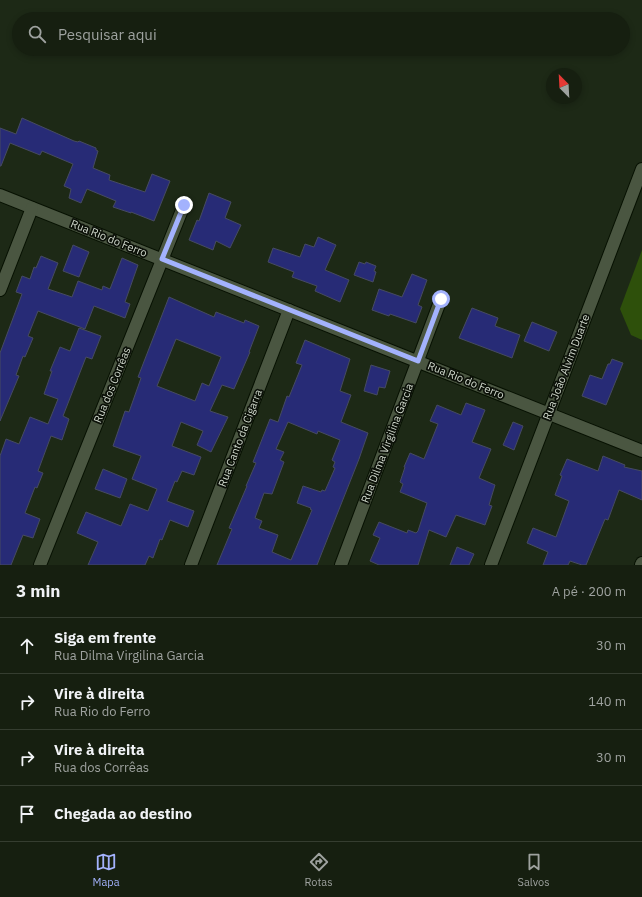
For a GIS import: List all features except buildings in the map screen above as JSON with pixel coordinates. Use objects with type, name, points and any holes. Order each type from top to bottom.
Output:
[{"type":"street","name":"Rua João Alvim Duarte","points":[[491,565],[642,169]]},
{"type":"street","name":"Rua Rio do Ferro","points":[[0,195],[642,451]]},
{"type":"street","name":"Rua dos Corrêas","points":[[40,565],[184,205]]},
{"type":"street","points":[[0,290],[32,208]]},
{"type":"street","name":"Rua Dilma Virgilina Garcia","points":[[341,565],[441,299]]},
{"type":"street","name":"Rua Canto da Cigarra","points":[[191,565],[289,310]]},
{"type":"green space","points":[[642,250],[642,340],[631,335],[620,309]]},
{"type":"route","points":[[184,205],[162,259],[418,361],[441,299]]}]
